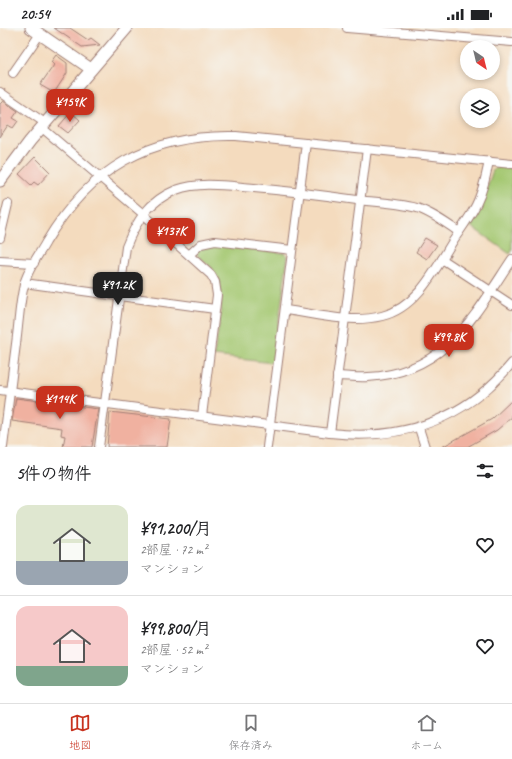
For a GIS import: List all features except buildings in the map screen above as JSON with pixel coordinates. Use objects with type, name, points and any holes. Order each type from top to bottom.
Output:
[{"type":"street","points":[[0,181],[43,125],[127,28]]},
{"type":"street","points":[[347,28],[512,42]]},
{"type":"street","points":[[13,73],[35,31],[91,69]]},
{"type":"street","points":[[0,92],[43,125],[100,177],[207,270],[215,282],[217,295],[202,416]]},
{"type":"street","points":[[3,447],[24,283],[34,263],[68,209],[100,177],[124,160],[152,148],[180,139],[210,135],[236,136],[512,164]]},
{"type":"street","points":[[267,447],[306,143]]},
{"type":"street","points":[[330,433],[367,149]]},
{"type":"street","points":[[285,310],[345,318],[381,316],[399,309],[420,291],[477,204],[485,183],[489,161]]},
{"type":"street","points":[[99,447],[126,247],[133,228],[142,213],[158,199],[176,190],[195,186],[217,185],[300,192],[416,208],[434,216],[459,232]]},
{"type":"street","points":[[0,238],[8,204]]},
{"type":"street","points":[[189,255],[201,244],[215,241],[292,250]]},
{"type":"street","points":[[442,259],[512,305]]},
{"type":"street","points":[[337,376],[368,377],[394,373],[426,361],[461,333],[512,259]]},
{"type":"street","points":[[0,261],[34,263]]},
{"type":"street","points":[[24,283],[215,309]]},
{"type":"street","points":[[0,390],[270,426],[369,436],[419,428],[445,417],[475,400],[502,376],[512,363]]},
{"type":"street","points":[[419,428],[425,447]]},
{"type":"green space","points":[[499,166],[512,168],[512,251],[510,254],[469,225],[481,206],[493,170]]},
{"type":"green space","points":[[207,244],[285,253],[288,256],[273,363],[214,356],[220,313],[221,291],[219,282],[213,270],[197,255],[197,251]]}]
